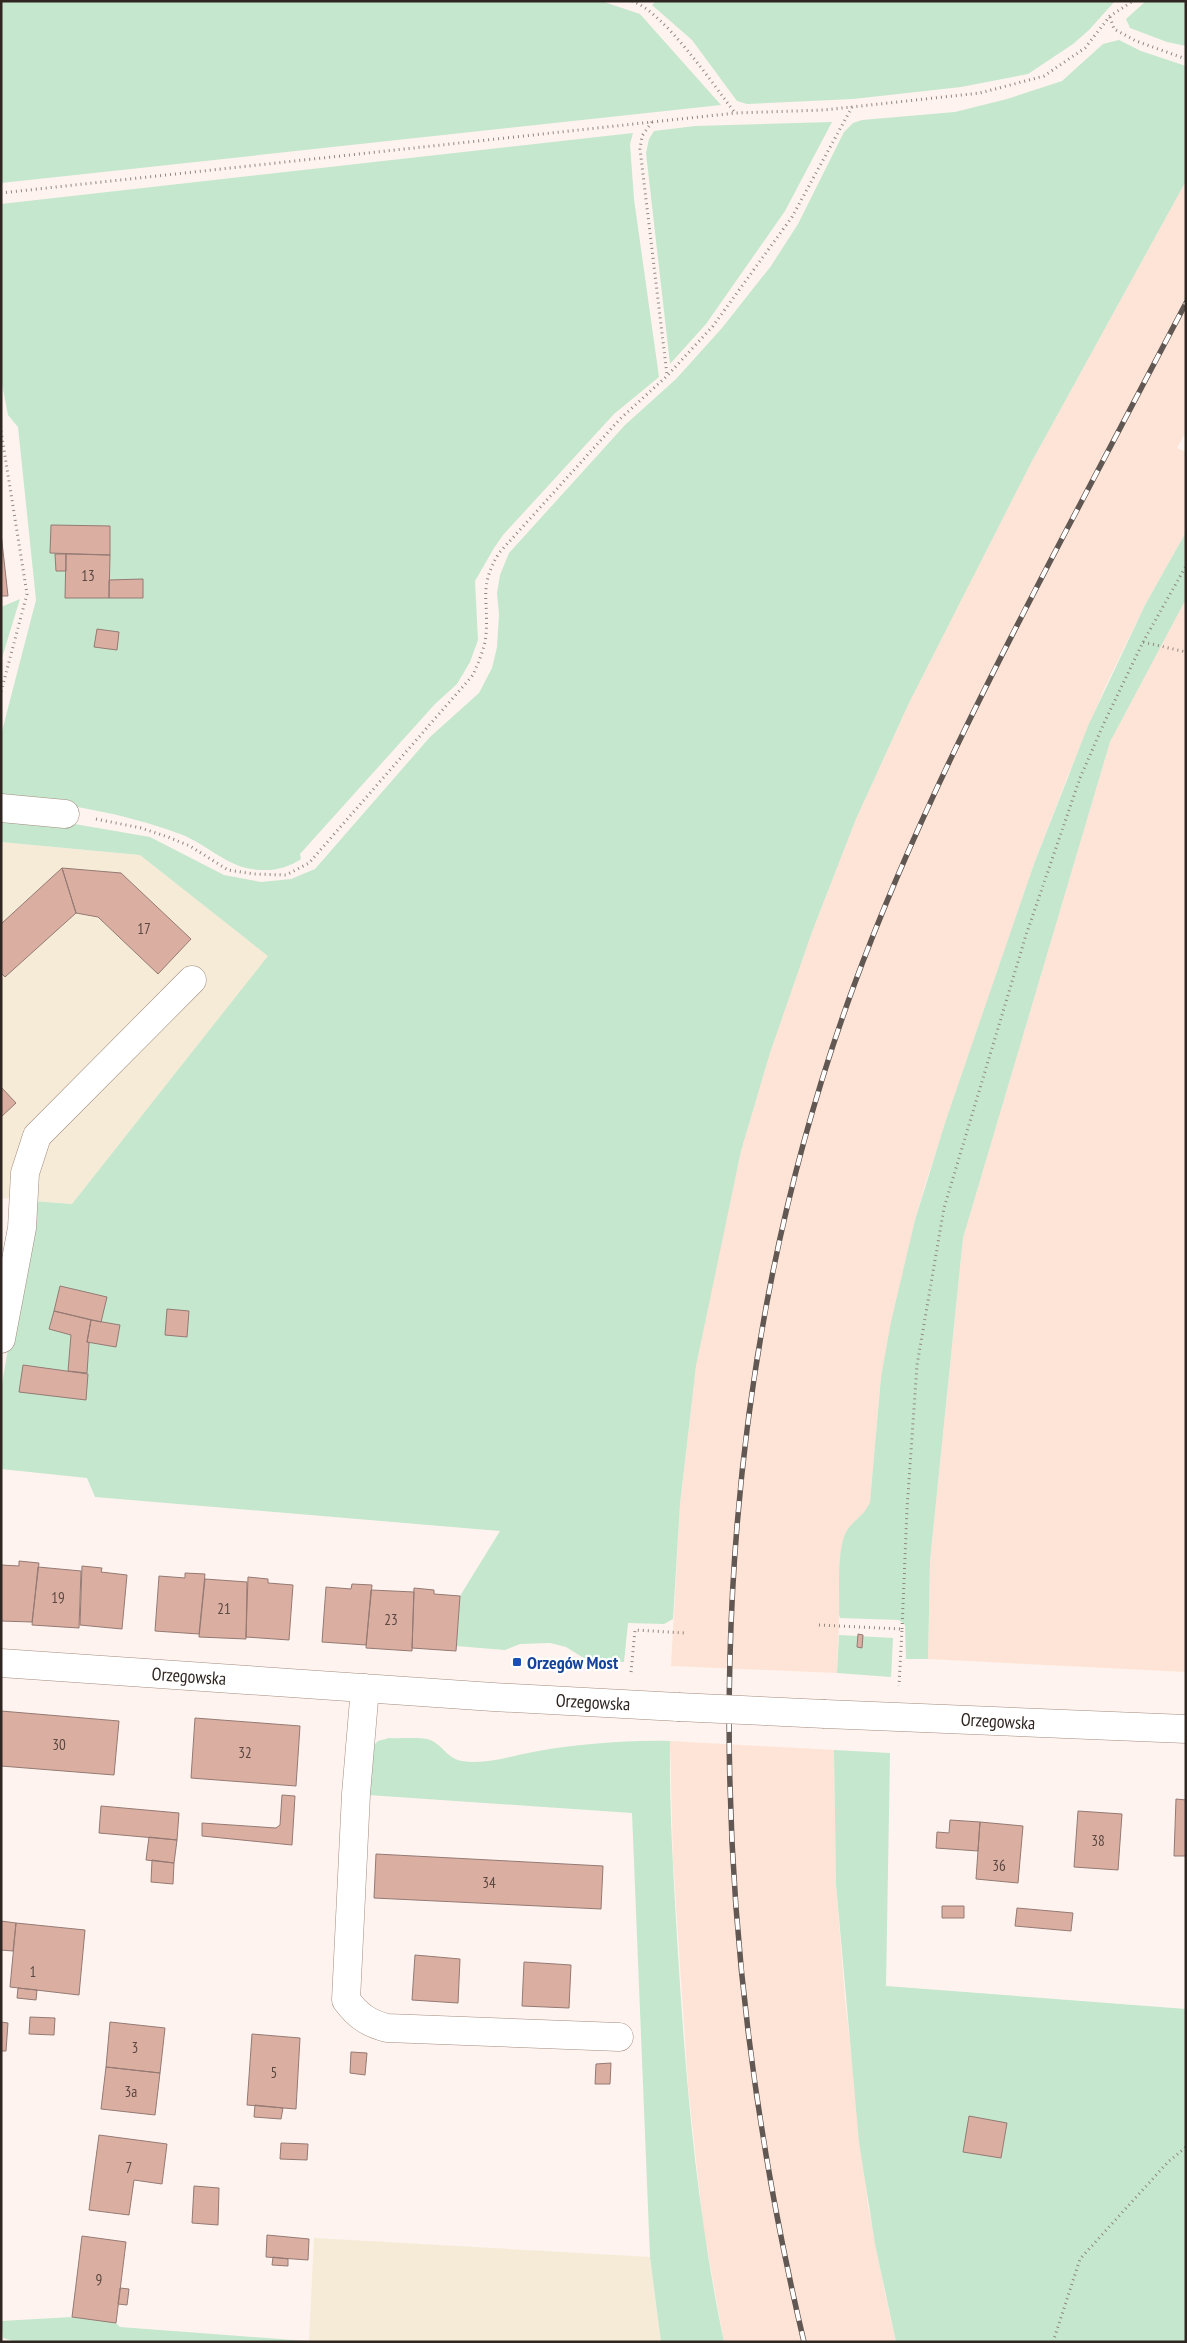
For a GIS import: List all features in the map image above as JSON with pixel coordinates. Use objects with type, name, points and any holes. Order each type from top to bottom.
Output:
[{"type":"street","points":[[1,808],[65,814]]},
{"type":"street","points":[[1,1338],[22,1228],[25,1173],[37,1136],[192,980]]},
{"type":"street","name":"Orzegowska","points":[[1,1663],[678,1707],[1186,1729]]},
{"type":"street","points":[[365,1688],[356,1794],[346,2000],[355,2013],[369,2023],[387,2028],[619,2037]]},
{"type":"path","points":[[632,1],[643,5],[684,46],[736,113]]},
{"type":"path","points":[[643,5],[646,1]]},
{"type":"path","points":[[1,193],[736,113],[852,107],[980,93],[1044,76],[1085,48],[1110,16],[1133,1]]},
{"type":"path","points":[[1110,16],[1114,29],[1136,41],[1186,59]]},
{"type":"path","points":[[65,814],[141,828],[190,846],[228,870],[254,874],[286,875],[309,863],[473,675],[486,636],[485,585],[490,567],[499,553],[620,419],[667,376],[713,326],[792,217],[852,107]]},
{"type":"path","points":[[652,122],[642,136],[640,149],[667,376]]},
{"type":"path","points":[[1,431],[27,594],[1,692]]},
{"type":"path","points":[[899,1688],[906,1509],[917,1365],[944,1208],[1026,935],[1074,797],[1104,723],[1143,642],[1186,566]]},
{"type":"path","points":[[1143,642],[1186,652]]},
{"type":"path","points":[[819,1625],[902,1629]]},
{"type":"path","points":[[631,1672],[635,1630],[685,1633]]},
{"type":"path","points":[[1053,2342],[1080,2259],[1168,2162],[1186,2147]]},
{"type":"shaded area","points":[[1186,181],[1186,432],[1177,448],[1186,452],[1186,532],[1145,605],[1106,685],[1067,778],[1034,864],[927,1179],[915,1220],[881,1377],[870,1502],[865,1513],[842,1543],[837,1673],[671,1666],[680,1504],[696,1366],[741,1151],[770,1053],[812,932],[856,819],[909,703],[1031,463]]},
{"type":"shaded area","points":[[1186,599],[1186,1672],[928,1659],[930,1561],[963,1238],[1110,742]]},
{"type":"shaded area","points":[[1,842],[140,855],[269,956],[72,1204],[1,1198]]},
{"type":"shaded area","points":[[670,1741],[834,1750],[836,1884],[845,1998],[868,2205],[896,2342],[724,2342],[703,2226],[688,2085],[673,1861]]},
{"type":"shaded area","points":[[314,2238],[650,2257],[661,2342],[309,2341]]},
{"type":"green space","points":[[1,1],[601,1],[640,14],[721,105],[1,183]]},
{"type":"green space","points":[[656,1],[1115,1],[1089,30],[1073,44],[1028,74],[961,87],[853,99],[747,104],[737,101],[692,40],[652,5]]},
{"type":"green space","points":[[1146,1],[1186,1],[1186,46],[1167,42],[1130,28],[1126,19]]},
{"type":"green space","points":[[1119,40],[1141,51],[1186,66],[1186,181],[1031,463],[909,703],[856,819],[812,932],[770,1053],[741,1151],[696,1366],[680,1504],[673,1619],[664,1624],[628,1623],[624,1662],[587,1660],[566,1647],[550,1643],[520,1644],[505,1650],[456,1646],[460,1596],[500,1531],[95,1497],[87,1478],[1,1469],[1,1390],[33,1201],[72,1204],[268,956],[140,855],[1,842],[1,817],[63,822],[150,837],[224,875],[261,882],[291,879],[315,869],[430,737],[479,693],[492,668],[497,647],[499,614],[497,593],[500,575],[509,553],[625,425],[676,379],[722,328],[771,266],[798,224],[844,132],[853,123],[862,120],[955,112],[1007,99],[1062,81],[1103,44]]},
{"type":"green space","points":[[832,122],[785,211],[706,324],[670,364],[646,153],[649,139],[654,131],[695,126]]},
{"type":"green space","points":[[633,133],[630,144],[634,199],[659,377],[614,414],[503,535],[475,581],[478,640],[470,662],[457,684],[435,704],[300,854],[301,859],[278,869],[251,869],[232,863],[189,838],[158,826],[114,814],[1,795],[1,735],[36,600],[18,427],[8,415],[1,379],[1,204]]},
{"type":"green space","points":[[1186,532],[1186,599],[1110,742],[963,1238],[930,1561],[928,1659],[906,1659],[905,1625],[899,1620],[840,1618],[839,1570],[844,1536],[870,1502],[881,1377],[891,1322],[915,1220],[946,1120],[1034,864],[1088,726],[1145,605]]},
{"type":"green space","points":[[20,599],[1,661],[1,607]]},
{"type":"green space","points":[[839,1635],[893,1638],[891,1677],[837,1673]]},
{"type":"green space","points":[[389,1738],[427,1739],[436,1743],[457,1760],[471,1762],[489,1761],[533,1752],[584,1745],[636,1741],[670,1741],[673,1874],[689,2100],[707,2246],[724,2342],[661,2342],[650,2257],[632,1813],[368,1795],[373,1746],[378,1741]]},
{"type":"green space","points":[[834,1750],[890,1753],[886,1986],[1186,2009],[1186,2342],[896,2342],[875,2244],[859,2142],[836,1884]]},
{"type":"green space","points":[[72,2317],[116,2323],[120,2327],[319,2342],[17,2342],[3,2338],[1,2318],[2,2321]]},
{"type":"building","points":[[51,525],[110,526],[110,555],[50,553]]},
{"type":"building","points":[[1,533],[8,596],[1,596]]},
{"type":"building","points":[[55,554],[66,554],[66,571],[56,571]]},
{"type":"building","points":[[66,554],[110,555],[109,598],[65,598]]},
{"type":"building","points":[[143,579],[143,598],[109,598],[109,580]]},
{"type":"building","points":[[97,629],[119,632],[117,650],[94,647]]},
{"type":"building","points":[[62,868],[121,873],[191,939],[158,974],[98,917],[76,913]]},
{"type":"building","points":[[62,868],[76,913],[5,977],[1,973],[1,924]]},
{"type":"building","points":[[1,1087],[16,1103],[1,1117]]},
{"type":"building","points":[[60,1286],[107,1297],[101,1322],[54,1311]]},
{"type":"building","points":[[167,1309],[189,1311],[187,1337],[165,1335]]},
{"type":"building","points":[[54,1311],[91,1320],[87,1342],[89,1343],[87,1373],[68,1371],[71,1335],[49,1329]]},
{"type":"building","points":[[91,1320],[120,1325],[116,1347],[87,1342]]},
{"type":"building","points":[[23,1365],[88,1374],[86,1400],[19,1392]]},
{"type":"building","points":[[19,1561],[39,1563],[32,1622],[1,1621],[1,1565],[19,1566]]},
{"type":"building","points":[[82,1566],[102,1568],[101,1572],[127,1575],[122,1629],[80,1625]]},
{"type":"building","points":[[38,1567],[81,1571],[79,1628],[32,1625]]},
{"type":"building","points":[[185,1573],[205,1574],[199,1634],[155,1631],[159,1576],[185,1578]]},
{"type":"building","points":[[248,1577],[268,1579],[268,1583],[293,1585],[289,1640],[246,1637]]},
{"type":"building","points":[[205,1579],[247,1582],[246,1639],[199,1637]]},
{"type":"building","points":[[352,1584],[372,1585],[366,1645],[322,1642],[326,1587],[351,1589]]},
{"type":"building","points":[[414,1588],[434,1590],[434,1594],[460,1596],[456,1651],[412,1648]]},
{"type":"building","points":[[371,1590],[414,1592],[412,1651],[366,1648]]},
{"type":"building","points":[[858,1634],[863,1635],[862,1648],[857,1647]]},
{"type":"building","points":[[1,1711],[119,1721],[114,1775],[1,1766]]},
{"type":"building","points":[[195,1718],[300,1726],[296,1786],[191,1778]]},
{"type":"building","points":[[282,1795],[295,1796],[292,1845],[202,1836],[202,1823],[276,1828],[280,1825]]},
{"type":"building","points":[[1176,1799],[1186,1800],[1186,1856],[1174,1856]]},
{"type":"building","points":[[101,1806],[179,1813],[177,1840],[99,1833]]},
{"type":"building","points":[[1078,1811],[1122,1814],[1118,1870],[1074,1867]]},
{"type":"building","points":[[950,1820],[980,1822],[978,1851],[936,1848],[937,1832],[949,1833]]},
{"type":"building","points":[[980,1822],[1023,1826],[1018,1883],[976,1879]]},
{"type":"building","points":[[149,1837],[177,1840],[174,1863],[146,1860]]},
{"type":"building","points":[[376,1854],[603,1866],[601,1909],[374,1898]]},
{"type":"building","points":[[152,1860],[174,1863],[173,1884],[151,1882]]},
{"type":"building","points":[[942,1906],[964,1906],[964,1918],[942,1918]]},
{"type":"building","points":[[1017,1908],[1073,1913],[1071,1931],[1015,1926]]},
{"type":"building","points":[[1,1921],[16,1923],[13,1951],[1,1950]]},
{"type":"building","points":[[16,1923],[85,1930],[79,1995],[10,1987]]},
{"type":"building","points":[[415,1955],[460,1959],[458,2003],[412,2000]]},
{"type":"building","points":[[524,1962],[571,1965],[569,2008],[522,2006]]},
{"type":"building","points":[[18,1988],[37,1990],[36,2000],[17,1998]]},
{"type":"building","points":[[30,2017],[55,2018],[54,2035],[29,2034]]},
{"type":"building","points":[[1,2022],[8,2023],[6,2051],[1,2051]]},
{"type":"building","points":[[110,2022],[165,2028],[160,2073],[106,2067]]},
{"type":"building","points":[[252,2034],[300,2038],[296,2109],[247,2105]]},
{"type":"building","points":[[351,2052],[367,2053],[365,2075],[350,2073]]},
{"type":"building","points":[[611,2063],[610,2084],[595,2084],[596,2064]]},
{"type":"building","points":[[106,2067],[160,2073],[155,2115],[101,2109]]},
{"type":"building","points":[[255,2105],[283,2108],[281,2119],[254,2117]]},
{"type":"building","points":[[969,2116],[1007,2123],[1001,2158],[963,2152]]},
{"type":"building","points":[[99,2135],[167,2144],[162,2184],[134,2180],[129,2215],[89,2210]]},
{"type":"building","points":[[281,2143],[308,2144],[307,2160],[280,2159]]},
{"type":"building","points":[[194,2186],[219,2188],[218,2225],[192,2223]]},
{"type":"building","points":[[267,2235],[309,2239],[308,2260],[266,2257]]},
{"type":"building","points":[[82,2236],[126,2242],[116,2323],[72,2317]]},
{"type":"building","points":[[273,2257],[288,2259],[288,2266],[272,2265]]},
{"type":"building","points":[[120,2288],[129,2289],[127,2305],[118,2304]]},
{"type":"railway","points":[[804,2342],[769,2175],[745,2005],[732,1833],[730,1661],[740,1489],[764,1319],[801,1152],[853,988],[900,871],[925,813],[1008,643],[1186,303]]},
{"type":"place","name":"Orzegów Most","points":[[517,1662]]}]
